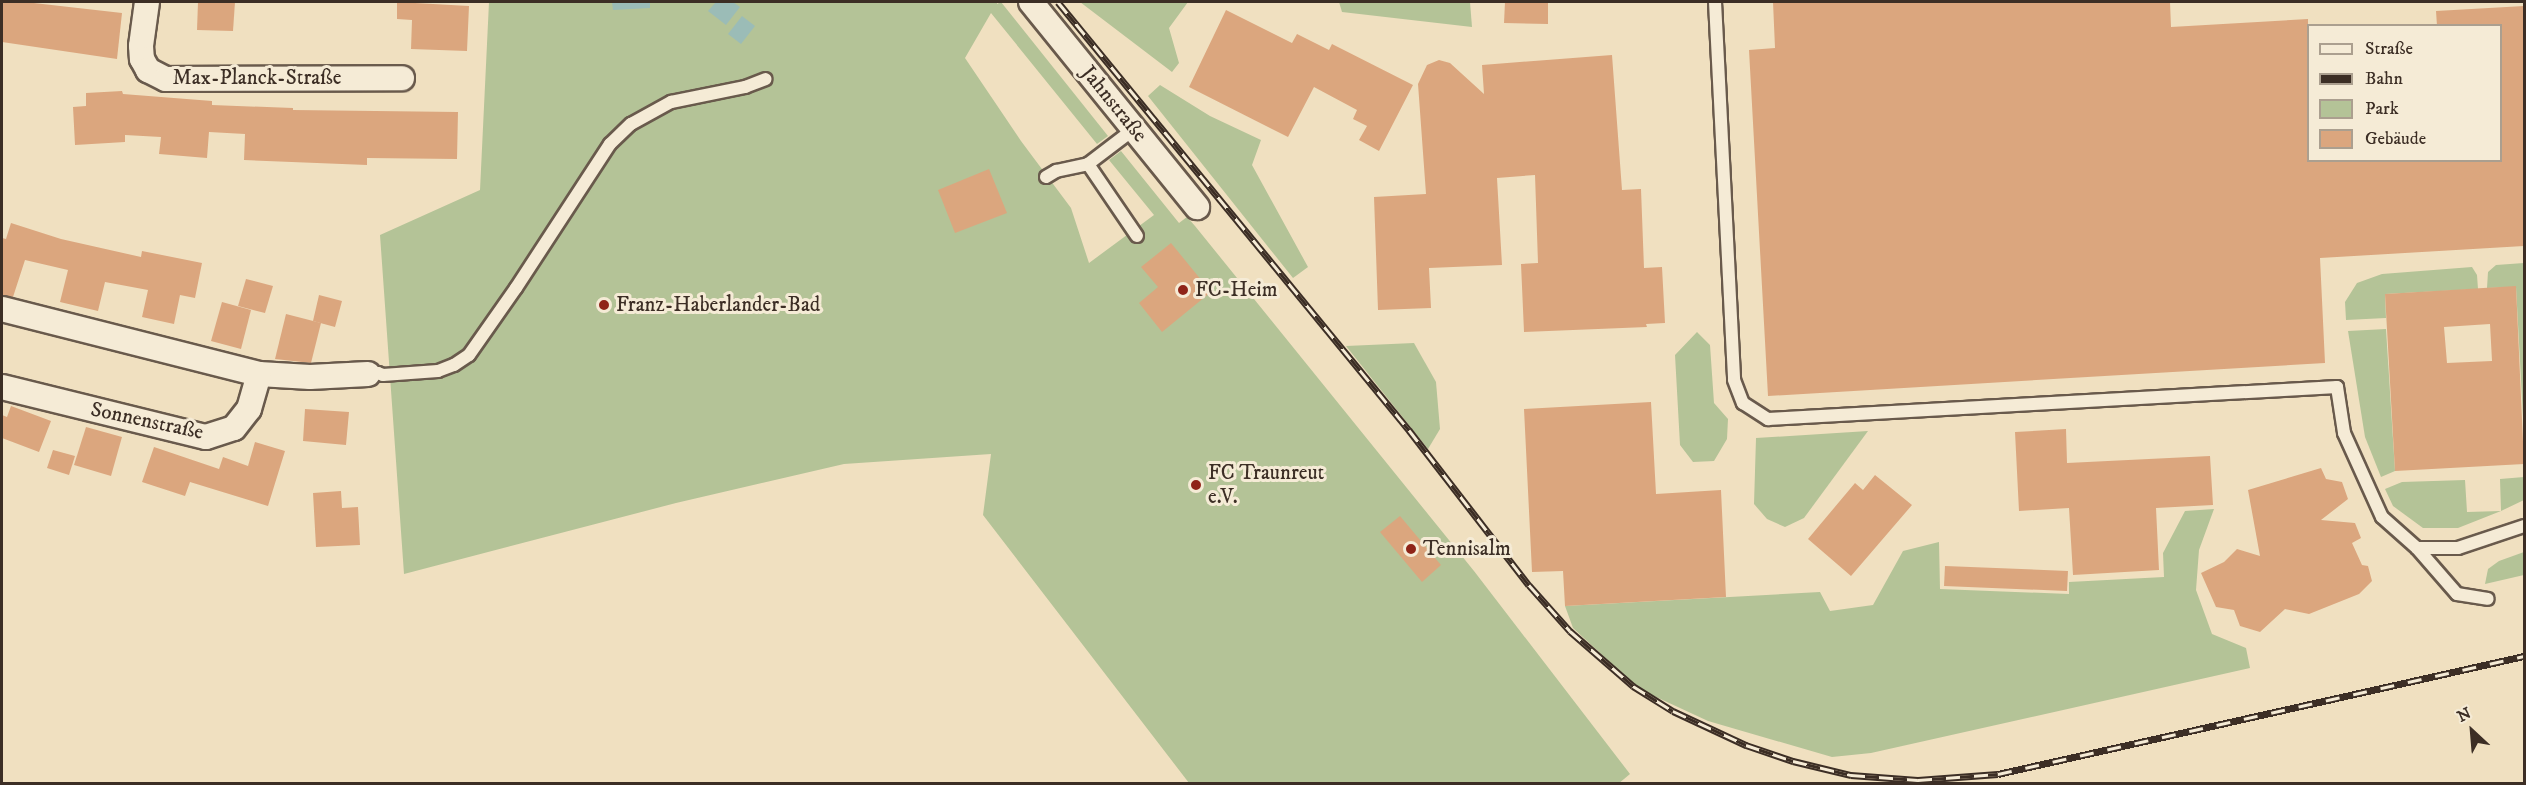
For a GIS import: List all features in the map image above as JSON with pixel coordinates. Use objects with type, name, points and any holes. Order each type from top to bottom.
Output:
[{"type":"street","name":"Max-Planck-Straße","points":[[147,2],[141,46],[142,59],[148,70],[166,79],[402,78]]},
{"type":"street","name":"Jahnstraße","points":[[1031,2],[1197,207]]},
{"type":"street","points":[[2,309],[259,374],[310,377],[368,374]]},
{"type":"street","name":"Sonnenstraße","points":[[2,387],[206,437],[234,428],[249,409],[259,374]]},
{"type":"lane","points":[[1715,2],[1734,380],[1743,404],[1768,419],[2337,387],[2344,434],[2382,517],[2417,548],[2457,594],[2488,599]]},
{"type":"lane","points":[[368,374],[438,371],[454,365],[469,355],[516,288],[610,144],[631,124],[654,109],[671,102],[746,87],[766,79]]},
{"type":"lane","points":[[1046,177],[1088,164],[1134,129]]},
{"type":"lane","points":[[1088,164],[1137,236]]},
{"type":"lane","points":[[2417,548],[2458,548],[2524,526]]},
{"type":"green space","points":[[489,2],[997,2],[997,4],[1001,2],[1108,136],[1097,144],[991,13],[965,58],[1021,141],[1071,208],[1089,263],[1154,215],[1109,160],[1121,151],[1179,223],[1187,217],[1195,226],[1474,571],[1630,774],[1618,784],[1189,783],[983,515],[991,454],[844,464],[676,503],[404,574],[380,235],[480,190]]},
{"type":"green space","points":[[1080,2],[1188,2],[1169,28],[1179,63],[1172,72]]},
{"type":"green space","points":[[1339,2],[1470,2],[1472,27],[1342,12]]},
{"type":"green space","points":[[1160,85],[1210,116],[1261,140],[1252,165],[1308,267],[1293,278],[1148,96]]},
{"type":"green space","points":[[2524,263],[2524,436],[2516,287],[2487,288],[2488,272],[2496,265]]},
{"type":"green space","points":[[2472,267],[2477,275],[2478,289],[2385,294],[2386,318],[2346,320],[2345,302],[2357,283],[2382,274]]},
{"type":"green space","points":[[2386,329],[2395,471],[2381,477],[2365,437],[2348,331]]},
{"type":"green space","points":[[1697,332],[1710,345],[1714,403],[1728,419],[1727,439],[1714,461],[1693,462],[1680,445],[1675,355]]},
{"type":"green space","points":[[1414,343],[1436,382],[1440,429],[1428,449],[1346,346]]},
{"type":"green space","points":[[1868,431],[1804,518],[1785,527],[1767,519],[1754,504],[1756,438]]},
{"type":"green space","points":[[2524,477],[2524,500],[2501,511],[2500,479]]},
{"type":"green space","points":[[2465,480],[2467,512],[2501,511],[2458,528],[2423,528],[2393,506],[2385,489],[2402,482]]},
{"type":"green space","points":[[2214,509],[2199,550],[2196,590],[2212,634],[2246,648],[2250,668],[1871,753],[1832,757],[1708,721],[1639,689],[1573,628],[1565,606],[1820,592],[1830,611],[1873,605],[1903,551],[1939,542],[1940,589],[2069,594],[2069,582],[2164,577],[2163,553],[2185,511]]},
{"type":"green space","points":[[2524,552],[2524,575],[2485,584],[2488,569],[2499,561]]},
{"type":"water","points":[[612,2],[650,2],[650,8],[613,10]]},
{"type":"water","points":[[716,2],[733,2],[740,7],[726,25],[708,11]]},
{"type":"water","points":[[742,16],[755,26],[741,44],[728,34]]},
{"type":"building","points":[[2,2],[25,2],[122,13],[117,59],[2,42]]},
{"type":"building","points":[[198,2],[235,2],[233,31],[197,30]]},
{"type":"building","points":[[397,2],[469,6],[467,51],[411,49],[412,20],[397,19]]},
{"type":"building","points":[[1505,2],[1548,2],[1548,24],[1504,23]]},
{"type":"building","points":[[1773,2],[2170,2],[2171,27],[2308,19],[2307,162],[2502,162],[2502,24],[2437,24],[2436,11],[2524,6],[2524,246],[2320,258],[2325,363],[1768,396],[1749,50],[1775,48]]},
{"type":"building","points":[[1226,10],[1292,43],[1297,34],[1329,50],[1332,44],[1413,85],[1379,151],[1359,140],[1367,126],[1353,119],[1357,110],[1314,87],[1288,137],[1189,87]]},
{"type":"building","points":[[1612,55],[1622,190],[1641,189],[1644,268],[1662,267],[1665,323],[1646,324],[1647,327],[1524,332],[1521,264],[1538,263],[1535,175],[1497,178],[1502,265],[1429,268],[1431,308],[1378,310],[1374,197],[1426,194],[1418,84],[1427,65],[1439,60],[1450,63],[1484,94],[1482,65]]},
{"type":"building","points":[[122,91],[123,94],[212,101],[212,105],[293,108],[293,110],[458,112],[457,159],[367,158],[367,165],[244,160],[245,134],[209,132],[207,158],[159,154],[161,137],[125,135],[125,142],[75,145],[73,107],[86,106],[86,93]]},
{"type":"building","points":[[989,169],[1007,213],[955,233],[938,190]]},
{"type":"building","points":[[11,223],[61,239],[141,257],[142,251],[202,263],[195,298],[180,295],[174,324],[142,317],[148,290],[105,282],[98,311],[60,302],[68,270],[25,260],[13,297],[2,295],[2,238],[6,239]]},
{"type":"building","name":"FC-Heim","points":[[1171,243],[1211,292],[1162,332],[1139,303],[1158,287],[1141,267]]},
{"type":"building","points":[[246,279],[273,286],[265,313],[238,306]]},
{"type":"building","points":[[2516,286],[2524,464],[2395,471],[2385,294]],"holes":[[[2490,324],[2492,361],[2447,363],[2444,327]]]},
{"type":"building","points":[[319,295],[342,301],[335,327],[313,321]]},
{"type":"building","points":[[222,302],[251,310],[241,349],[211,341]]},
{"type":"building","points":[[286,314],[321,323],[311,363],[275,359]]},
{"type":"building","points":[[1651,402],[1656,494],[1721,490],[1726,597],[1565,606],[1563,571],[1532,572],[1524,409]]},
{"type":"building","points":[[11,406],[51,421],[39,452],[2,438],[2,415],[7,417]]},
{"type":"building","points":[[305,409],[349,412],[346,445],[303,441]]},
{"type":"building","points":[[86,427],[122,437],[111,476],[74,465]]},
{"type":"building","points":[[2066,429],[2067,463],[2210,456],[2213,505],[2156,508],[2159,570],[2073,575],[2069,508],[2019,511],[2015,432]]},
{"type":"building","points":[[255,442],[285,451],[268,506],[190,482],[185,496],[142,482],[154,447],[219,469],[223,457],[248,466]]},
{"type":"building","points":[[53,450],[75,456],[69,475],[47,468]]},
{"type":"building","points":[[2321,468],[2326,479],[2342,482],[2348,499],[2321,520],[2355,523],[2361,538],[2352,543],[2362,565],[2368,566],[2372,581],[2359,594],[2309,614],[2285,609],[2260,632],[2240,626],[2234,610],[2216,607],[2201,573],[2224,562],[2237,549],[2260,556],[2248,490]]},
{"type":"building","points":[[1875,475],[1912,505],[1851,576],[1808,539],[1855,483],[1863,490]]},
{"type":"building","points":[[341,491],[342,508],[358,507],[360,545],[316,547],[313,493]]},
{"type":"building","name":"Tennisalm","points":[[1400,516],[1441,565],[1422,582],[1380,532]]},
{"type":"building","points":[[1945,566],[2068,571],[2067,591],[1944,586]]},
{"type":"railway","points":[[1058,2],[1409,430],[1529,585],[1570,631],[1633,686],[1673,711],[1746,745],[1793,761],[1851,775],[1918,780],[1998,774],[2524,656]]},
{"type":"place","name":"FC-Heim","points":[[1183,290]]},
{"type":"place","name":"Franz-Haberlander-Bad","points":[[604,305]]},
{"type":"place","name":"FC Traunreut e.V.","points":[[1196,485]]},
{"type":"place","name":"Tennisalm","points":[[1411,549]]}]
